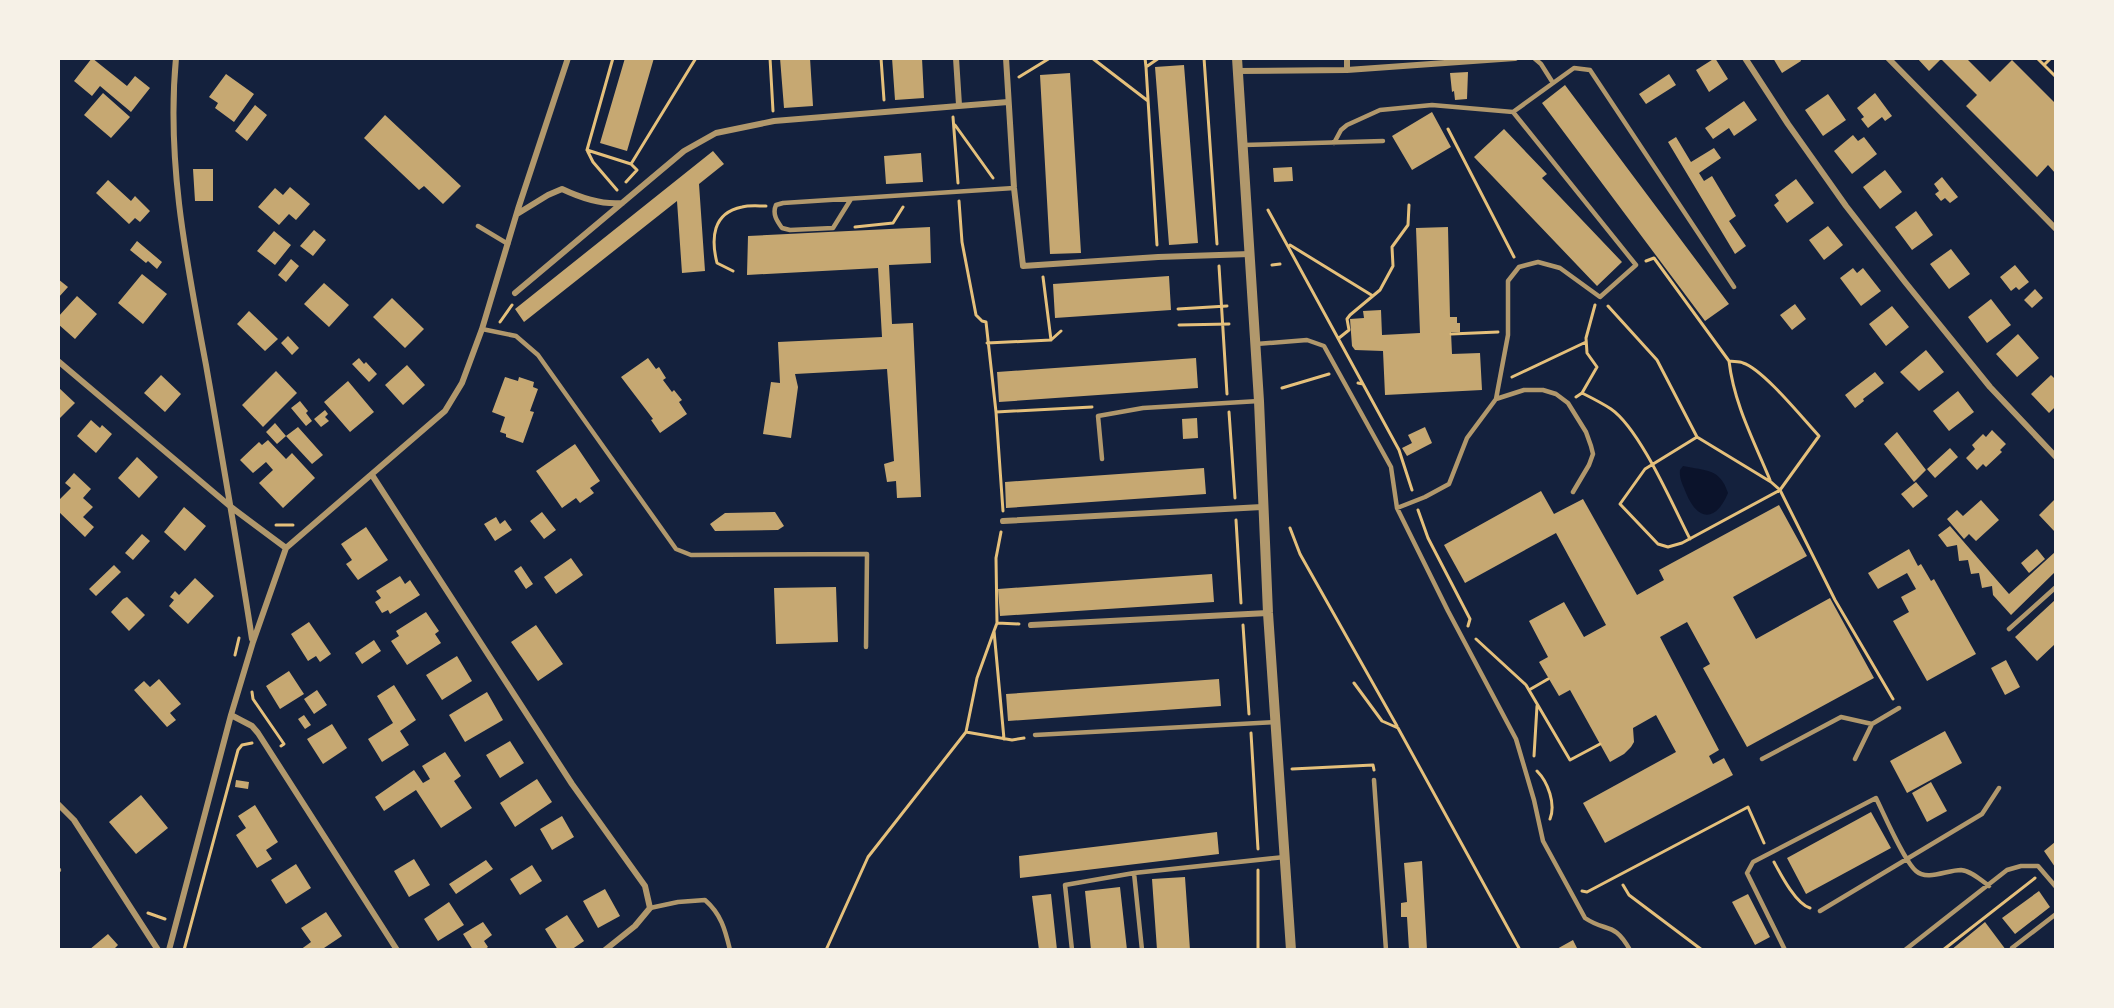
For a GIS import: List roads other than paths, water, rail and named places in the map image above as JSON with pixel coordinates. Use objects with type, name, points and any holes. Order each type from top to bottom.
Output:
[{"type":"street","points":[[176,58],[173,90],[175,174],[191,287],[253,642]]},
{"type":"street","points":[[169,950],[231,715],[253,642],[286,548],[445,411],[462,383],[482,329],[568,58]]},
{"type":"street","points":[[956,105],[957,58]]},
{"type":"street","points":[[1006,58],[1014,189],[1023,267],[1158,257],[1250,254]]},
{"type":"street","points":[[1237,58],[1256,344],[1268,613],[1291,950]]},
{"type":"street","points":[[1347,58],[1347,70]]},
{"type":"street","points":[[1238,71],[1347,70],[1515,58]]},
{"type":"street","points":[[1745,58],[1833,188],[1905,282],[1990,387],[2055,457]]},
{"type":"street","points":[[1888,58],[2055,229]]},
{"type":"street","points":[[515,293],[684,151],[716,133],[774,121],[1008,102]]},
{"type":"street","points":[[517,214],[562,189],[609,204],[623,203]]},
{"type":"street","points":[[58,361],[231,507],[286,548]]},
{"type":"street","points":[[372,475],[572,784],[645,886],[650,908],[635,926],[605,950]]},
{"type":"street","points":[[1003,521],[1262,507]]},
{"type":"street","points":[[1031,625],[1268,613]]},
{"type":"street","points":[[231,715],[252,726],[397,950]]},
{"type":"street","points":[[58,804],[74,820],[158,950]]},
{"type":"lane","points":[[1534,58],[1554,83]]},
{"type":"lane","points":[[1334,142],[1347,125],[1380,110],[1432,105],[1513,112],[1574,68],[1590,69],[1734,287]]},
{"type":"lane","points":[[1397,508],[1449,484],[1467,438],[1496,399],[1508,332],[1508,281],[1519,267],[1538,262],[1560,268],[1600,297],[1636,265],[1513,112]]},
{"type":"lane","points":[[1243,146],[1383,141]]},
{"type":"lane","points":[[851,199],[833,228],[790,230],[782,228],[774,210],[776,206],[783,203],[1014,189]]},
{"type":"lane","points":[[478,226],[508,244]]},
{"type":"lane","points":[[482,329],[516,336],[538,355],[676,549],[691,555],[867,554],[866,647]]},
{"type":"lane","points":[[1256,344],[1307,340],[1324,346],[1391,467],[1397,508],[1448,611],[1516,739],[1543,841],[1578,910],[1593,924],[1615,930],[1622,936],[1630,950]]},
{"type":"lane","points":[[1496,399],[1524,390],[1543,390],[1556,394],[1568,403],[1586,432],[1593,454],[1590,465],[1573,492]]},
{"type":"lane","points":[[1102,459],[1098,416],[1143,408],[1259,401]]},
{"type":"lane","points":[[2009,628],[2055,587]]},
{"type":"lane","points":[[1855,759],[1872,724],[1899,708]]},
{"type":"lane","points":[[1762,759],[1841,717],[1872,724]]},
{"type":"lane","points":[[1035,735],[1275,722]]},
{"type":"lane","points":[[1374,780],[1386,950]]},
{"type":"lane","points":[[1820,910],[1982,814],[1999,788]]},
{"type":"lane","points":[[1785,950],[1747,873],[1753,862],[1876,798],[1916,872],[1926,876],[1963,870],[1977,876],[1989,886]]},
{"type":"lane","points":[[1072,950],[1065,885],[1134,873],[1285,857]]},
{"type":"lane","points":[[1905,950],[2007,870],[2021,866],[2038,866],[2055,887]]},
{"type":"lane","points":[[1134,873],[1142,950]]},
{"type":"lane","points":[[650,908],[678,902],[705,900],[716,909],[725,927],[730,950]]},
{"type":"lane","points":[[2013,950],[2012,948],[2055,914]]},
{"type":"water","points":[[1683,466],[1711,472],[1725,485],[1728,493],[1723,503],[1713,513],[1707,515],[1701,513],[1691,503],[1681,479],[1680,470]]}]
